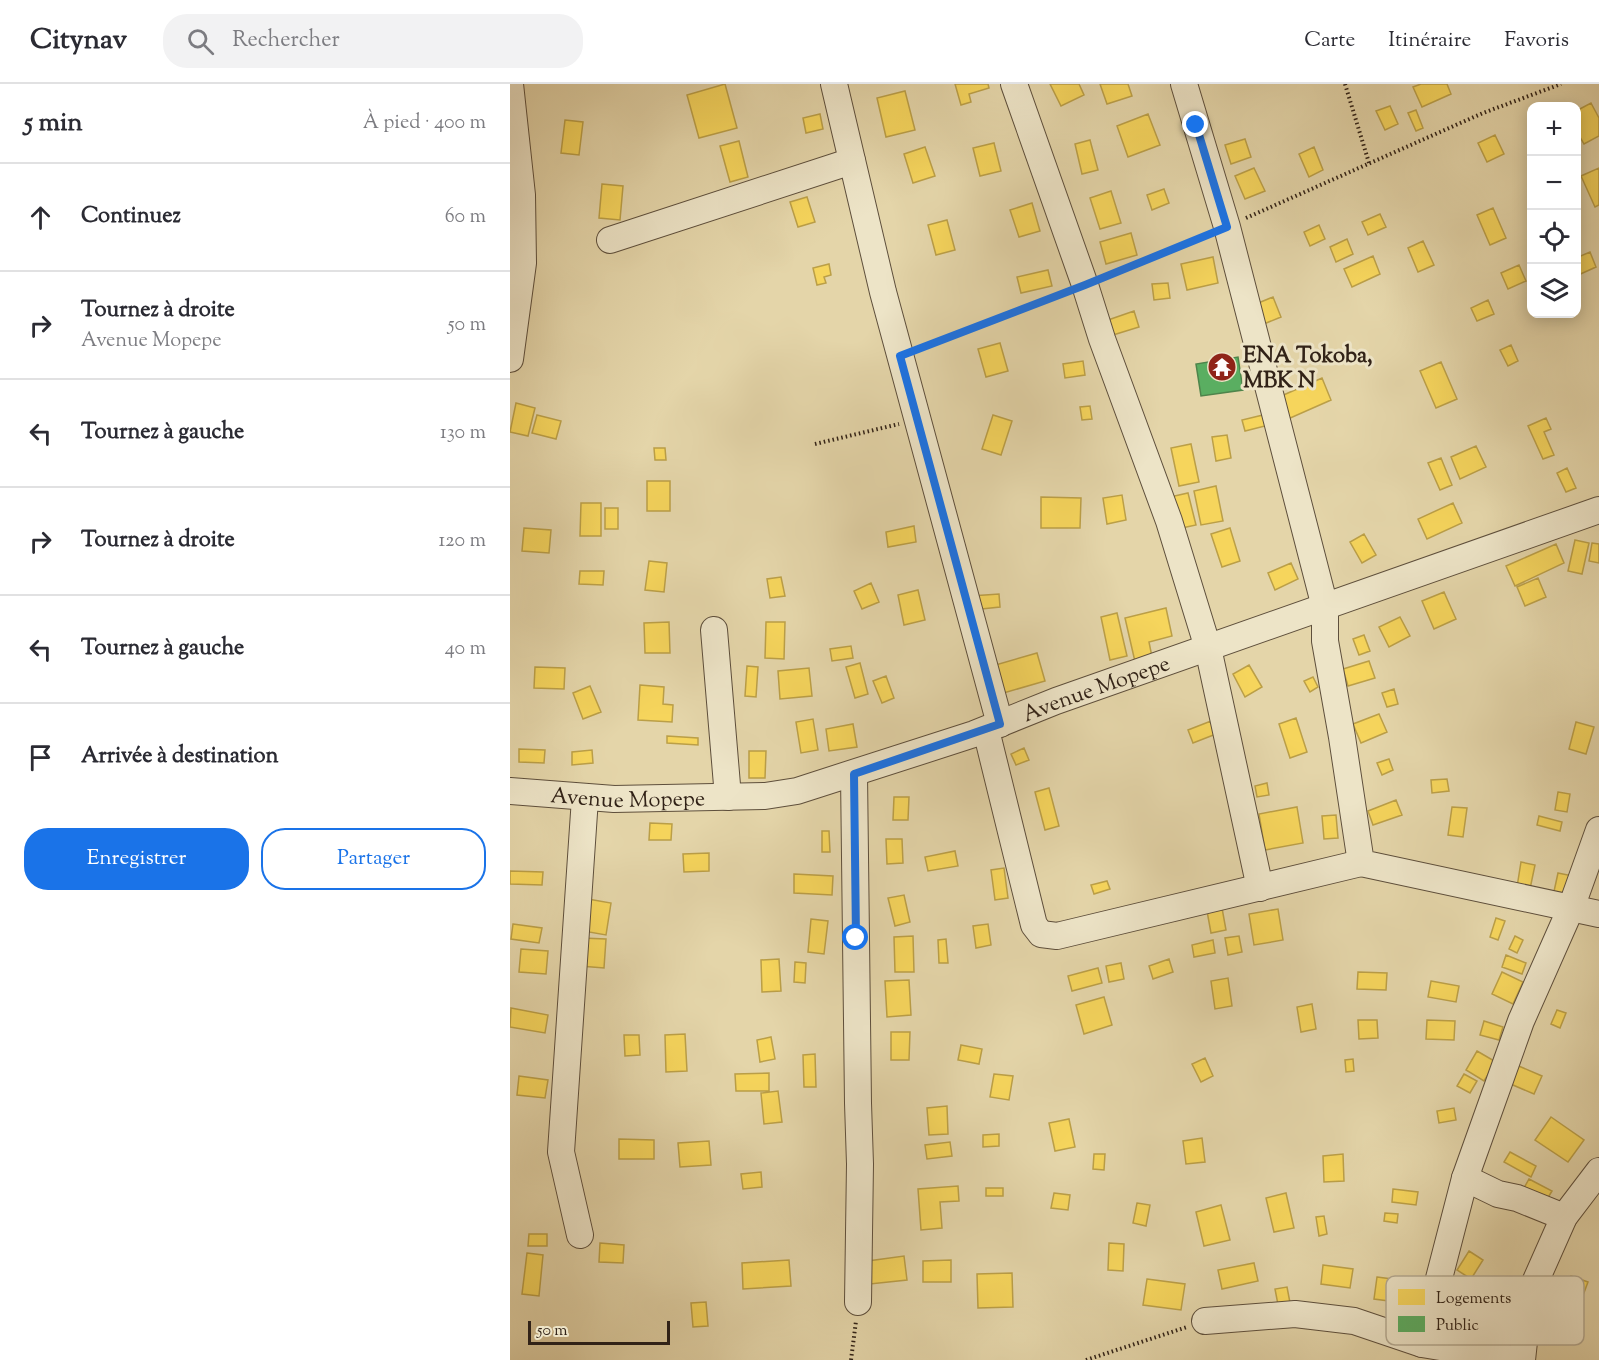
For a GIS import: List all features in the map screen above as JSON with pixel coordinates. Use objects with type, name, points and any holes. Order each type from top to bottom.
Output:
[{"type":"street","points":[[510,84],[522,195],[523,263],[510,359]]},
{"type":"street","points":[[834,84],[883,292],[917,419],[993,727],[1034,926],[1041,934],[1057,936],[1361,863],[1599,914]]},
{"type":"street","points":[[1014,84],[1085,285],[1101,339],[1169,521],[1208,648],[1260,888]]},
{"type":"street","points":[[1184,84],[1227,227],[1325,607],[1325,641],[1361,863]]},
{"type":"street","points":[[610,240],[852,160]]},
{"type":"street","name":"Avenue Mopepe","points":[[510,791],[585,798],[765,796],[797,791],[993,727],[1056,701],[1599,510]]},
{"type":"street","points":[[714,630],[728,797]]},
{"type":"street","points":[[854,774],[860,1164],[858,1302]]},
{"type":"street","points":[[580,1235],[561,1152],[585,798]]},
{"type":"street","points":[[1440,1276],[1465,1178],[1521,1021],[1571,908],[1599,830]]},
{"type":"street","points":[[1538,1276],[1564,1217],[1599,1171]]},
{"type":"street","points":[[1465,1178],[1498,1194],[1517,1198],[1564,1217]]},
{"type":"street","points":[[1205,1322],[1294,1314],[1354,1321],[1386,1332]]},
{"type":"street","points":[[1428,1345],[1522,1360],[1524,1345]]},
{"type":"path","points":[[1345,84],[1369,163]]},
{"type":"path","points":[[900,356],[1085,285],[1227,227],[1483,112],[1561,84]]},
{"type":"path","points":[[815,444],[917,419]]},
{"type":"path","points":[[851,1360],[858,1302]]},
{"type":"path","points":[[1086,1360],[1205,1322]]},
{"type":"building: Logements","points":[[725,84],[737,128],[699,138],[687,95]]},
{"type":"building: Logements","points":[[955,84],[988,84],[989,88],[969,94],[971,102],[961,105]]},
{"type":"building: Logements","points":[[1050,84],[1079,84],[1084,95],[1061,106]]},
{"type":"building: Logements","points":[[1100,84],[1128,84],[1132,96],[1107,104]]},
{"type":"building: Logements","points":[[1421,84],[1447,84],[1451,94],[1422,107],[1413,87]]},
{"type":"building: Logements","points":[[905,91],[915,130],[886,137],[877,98]]},
{"type":"building: Logements","points":[[1591,103],[1599,118],[1599,136],[1584,144],[1581,139],[1581,108]]},
{"type":"building: Logements","points":[[1390,106],[1398,124],[1385,130],[1376,111]]},
{"type":"building: Logements","points":[[1416,110],[1423,128],[1416,131],[1408,113]]},
{"type":"building: Logements","points":[[820,114],[823,129],[806,133],[803,118]]},
{"type":"building: Logements","points":[[1148,114],[1160,145],[1128,157],[1117,126]]},
{"type":"building: Logements","points":[[565,120],[583,122],[579,155],[561,153]]},
{"type":"building: Logements","points":[[1495,135],[1504,154],[1487,162],[1478,143]]},
{"type":"building: Logements","points":[[1245,139],[1251,157],[1231,164],[1225,145]]},
{"type":"building: Logements","points":[[1090,140],[1098,170],[1082,174],[1075,144]]},
{"type":"building: Logements","points":[[739,141],[748,177],[730,182],[720,146]]},
{"type":"building: Logements","points":[[994,143],[1001,171],[980,176],[973,148]]},
{"type":"building: Logements","points":[[925,147],[935,176],[913,183],[904,154]]},
{"type":"building: Logements","points":[[1314,147],[1323,170],[1309,177],[1299,154]]},
{"type":"building: Logements","points":[[1254,168],[1265,191],[1245,199],[1235,176]]},
{"type":"building: Logements","points":[[1599,168],[1599,205],[1595,207],[1581,176]]},
{"type":"building: Logements","points":[[602,184],[623,186],[620,220],[599,218]]},
{"type":"building: Logements","points":[[1164,189],[1169,203],[1152,210],[1147,195]]},
{"type":"building: Logements","points":[[1111,191],[1121,223],[1100,229],[1090,198]]},
{"type":"building: Logements","points":[[807,197],[815,222],[798,227],[790,202]]},
{"type":"building: Logements","points":[[1032,203],[1040,231],[1019,237],[1010,210]]},
{"type":"building: Logements","points":[[1493,208],[1506,238],[1490,245],[1477,215]]},
{"type":"building: Logements","points":[[1380,214],[1386,227],[1368,235],[1362,222]]},
{"type":"building: Logements","points":[[947,220],[955,250],[936,255],[928,225]]},
{"type":"building: Logements","points":[[1319,225],[1325,239],[1310,246],[1304,232]]},
{"type":"building: Logements","points":[[1131,233],[1137,255],[1106,264],[1100,242]]},
{"type":"building: Logements","points":[[1347,239],[1353,254],[1336,262],[1330,247]]},
{"type":"building: Logements","points":[[1423,241],[1434,265],[1418,272],[1408,248]]},
{"type":"building: Logements","points":[[1590,252],[1596,267],[1581,274],[1581,256]]},
{"type":"building: Logements","points":[[1373,256],[1380,274],[1352,287],[1344,269]]},
{"type":"building: Logements","points":[[1213,257],[1218,283],[1187,290],[1181,264]]},
{"type":"building: Logements","points":[[829,264],[831,275],[824,277],[826,283],[817,285],[813,268]]},
{"type":"building: Logements","points":[[1519,265],[1526,281],[1508,289],[1501,273]]},
{"type":"building: Logements","points":[[1048,270],[1052,286],[1021,293],[1017,277]]},
{"type":"building: Logements","points":[[1168,283],[1170,298],[1154,300],[1152,284]]},
{"type":"building: Logements","points":[[1273,297],[1281,317],[1259,326],[1251,306]]},
{"type":"building: Logements","points":[[1488,300],[1494,314],[1477,321],[1471,308]]},
{"type":"building: Logements","points":[[1134,311],[1139,327],[1113,335],[1108,320]]},
{"type":"building: Logements","points":[[1000,343],[1008,371],[986,377],[978,349]]},
{"type":"building: Logements","points":[[1511,345],[1518,361],[1508,366],[1500,350]]},
{"type":"building: Logements","points":[[1083,361],[1085,375],[1065,378],[1063,364]]},
{"type":"building: Logements","points":[[1441,362],[1457,399],[1436,408],[1420,371]]},
{"type":"building: Logements","points":[[1322,378],[1331,400],[1288,419],[1279,397]]},
{"type":"building: Logements","points":[[516,403],[535,408],[528,436],[510,432]]},
{"type":"building: Logements","points":[[1090,406],[1092,419],[1082,420],[1080,407]]},
{"type":"building: Logements","points":[[537,415],[561,421],[556,439],[532,433]]},
{"type":"building: Logements","points":[[993,415],[1012,421],[1001,455],[982,449]]},
{"type":"building: Logements","points":[[1263,415],[1265,426],[1245,431],[1242,420]]},
{"type":"building: Logements","points":[[1546,418],[1551,429],[1544,432],[1554,455],[1543,459],[1528,426]]},
{"type":"building: Logements","points":[[1227,435],[1231,458],[1216,461],[1212,437]]},
{"type":"building: Logements","points":[[1191,444],[1199,482],[1179,486],[1171,448]]},
{"type":"building: Logements","points":[[1476,446],[1486,467],[1460,479],[1451,457]]},
{"type":"building: Logements","points":[[654,448],[665,448],[666,460],[655,460]]},
{"type":"building: Logements","points":[[1441,458],[1452,485],[1440,490],[1428,463]]},
{"type":"building: Logements","points":[[1567,468],[1576,488],[1566,492],[1557,473]]},
{"type":"building: Logements","points":[[647,481],[670,481],[670,511],[647,511]]},
{"type":"building: Logements","points":[[1216,486],[1223,521],[1201,525],[1194,491]]},
{"type":"building: Logements","points":[[1188,493],[1196,525],[1177,529],[1170,497]]},
{"type":"building: Logements","points":[[1122,495],[1126,520],[1107,524],[1103,498]]},
{"type":"building: Logements","points":[[1041,497],[1081,498],[1080,528],[1041,528]]},
{"type":"building: Logements","points":[[581,503],[601,503],[601,536],[580,536]]},
{"type":"building: Logements","points":[[1453,503],[1462,523],[1427,539],[1418,519]]},
{"type":"building: Logements","points":[[605,508],[618,508],[618,529],[605,529]]},
{"type":"building: Logements","points":[[914,526],[916,542],[888,547],[886,532]]},
{"type":"building: Logements","points":[[524,528],[551,530],[549,553],[522,551]]},
{"type":"building: Logements","points":[[1230,528],[1240,561],[1222,567],[1211,534]]},
{"type":"building: Logements","points":[[1364,534],[1376,555],[1362,563],[1350,542]]},
{"type":"building: Logements","points":[[1575,540],[1589,543],[1582,574],[1568,571]]},
{"type":"building: Logements","points":[[1592,543],[1599,544],[1599,563],[1589,561]]},
{"type":"building: Logements","points":[[1556,544],[1564,563],[1515,586],[1506,566]]},
{"type":"building: Logements","points":[[649,561],[667,563],[664,592],[645,590]]},
{"type":"building: Logements","points":[[1291,563],[1298,579],[1275,590],[1268,573]]},
{"type":"building: Logements","points":[[580,571],[604,571],[603,585],[579,584]]},
{"type":"building: Logements","points":[[781,577],[785,596],[770,598],[767,579]]},
{"type":"building: Logements","points":[[1538,578],[1546,597],[1525,606],[1517,587]]},
{"type":"building: Logements","points":[[871,583],[879,602],[862,609],[854,591]]},
{"type":"building: Logements","points":[[918,590],[925,620],[904,625],[898,595]]},
{"type":"building: Logements","points":[[1444,592],[1456,619],[1434,629],[1422,601]]},
{"type":"building: Logements","points":[[999,594],[1000,607],[972,610],[971,596]]},
{"type":"building: Logements","points":[[1166,608],[1172,636],[1149,642],[1153,662],[1136,666],[1125,618]]},
{"type":"building: Logements","points":[[1117,613],[1127,656],[1110,660],[1101,617]]},
{"type":"building: Logements","points":[[1400,617],[1410,636],[1389,647],[1379,627]]},
{"type":"building: Logements","points":[[669,622],[670,653],[645,653],[644,623]]},
{"type":"building: Logements","points":[[766,622],[785,622],[784,659],[765,658]]},
{"type":"building: Logements","points":[[1364,635],[1370,651],[1359,655],[1353,639]]},
{"type":"building: Logements","points":[[851,646],[853,658],[832,661],[830,649]]},
{"type":"building: Logements","points":[[1037,653],[1045,681],[1000,694],[992,666]]},
{"type":"building: Logements","points":[[1369,661],[1375,678],[1348,686],[1343,669]]},
{"type":"building: Logements","points":[[860,663],[868,694],[855,698],[846,667]]},
{"type":"building: Logements","points":[[1249,665],[1262,687],[1245,697],[1233,674]]},
{"type":"building: Logements","points":[[747,666],[758,667],[756,697],[745,696]]},
{"type":"building: Logements","points":[[535,667],[565,668],[564,689],[534,688]]},
{"type":"building: Logements","points":[[809,668],[812,696],[780,699],[778,671]]},
{"type":"building: Logements","points":[[886,676],[894,698],[882,703],[873,681]]},
{"type":"building: Logements","points":[[1313,677],[1318,687],[1310,692],[1304,681]]},
{"type":"building: Logements","points":[[640,685],[664,687],[663,704],[673,705],[672,722],[638,720]]},
{"type":"building: Logements","points":[[590,686],[601,712],[583,719],[573,693]]},
{"type":"building: Logements","points":[[1394,689],[1398,704],[1387,707],[1382,693]]},
{"type":"building: Logements","points":[[1379,714],[1387,732],[1361,743],[1353,724]]},
{"type":"building: Logements","points":[[1296,718],[1307,752],[1290,758],[1279,724]]},
{"type":"building: Logements","points":[[813,719],[818,750],[801,753],[796,722]]},
{"type":"building: Logements","points":[[1211,721],[1216,734],[1193,743],[1188,730]]},
{"type":"building: Logements","points":[[1576,722],[1594,727],[1586,754],[1569,749]]},
{"type":"building: Logements","points":[[853,724],[857,747],[829,751],[826,729]]},
{"type":"building: Logements","points":[[667,736],[698,738],[698,745],[667,743]]},
{"type":"building: Logements","points":[[1024,748],[1029,760],[1016,765],[1011,754]]},
{"type":"building: Logements","points":[[519,749],[545,750],[544,763],[519,762]]},
{"type":"building: Logements","points":[[592,750],[593,763],[572,765],[572,752]]},
{"type":"building: Logements","points":[[749,751],[766,751],[765,778],[749,778]]},
{"type":"building: Logements","points":[[1389,759],[1393,770],[1382,775],[1377,763]]},
{"type":"building: Logements","points":[[1447,779],[1449,791],[1432,793],[1431,780]]},
{"type":"building: Logements","points":[[1267,783],[1269,795],[1257,797],[1255,786]]},
{"type":"building: Logements","points":[[1049,788],[1059,826],[1045,830],[1035,792]]},
{"type":"building: Logements","points":[[1558,792],[1570,794],[1567,812],[1555,810]]},
{"type":"building: Logements","points":[[894,797],[909,797],[908,820],[893,820]]},
{"type":"building: Logements","points":[[1396,800],[1402,815],[1373,825],[1368,811]]},
{"type":"building: Logements","points":[[1297,807],[1303,843],[1265,850],[1259,814]]},
{"type":"building: Logements","points":[[1452,807],[1467,808],[1463,837],[1448,835]]},
{"type":"building: Logements","points":[[1336,815],[1338,838],[1324,839],[1322,816]]},
{"type":"building: Logements","points":[[1539,816],[1562,822],[1560,831],[1537,825]]},
{"type":"building: Logements","points":[[650,823],[672,824],[671,840],[649,840]]},
{"type":"building: Logements","points":[[822,831],[829,831],[830,852],[822,852]]},
{"type":"building: Logements","points":[[886,839],[902,839],[903,863],[887,864]]},
{"type":"building: Logements","points":[[955,851],[958,866],[928,871],[925,857]]},
{"type":"building: Logements","points":[[709,853],[709,871],[684,872],[683,854]]},
{"type":"building: Logements","points":[[1521,862],[1535,865],[1530,889],[1517,887]]},
{"type":"building: Logements","points":[[1004,868],[1008,898],[995,900],[991,870]]},
{"type":"building: Logements","points":[[510,871],[543,872],[542,885],[510,884]]},
{"type":"building: Logements","points":[[1558,873],[1573,876],[1569,899],[1553,896]]},
{"type":"building: Logements","points":[[794,874],[833,876],[832,895],[794,893]]},
{"type":"building: Logements","points":[[1107,881],[1110,889],[1094,894],[1091,885]]},
{"type":"building: Logements","points":[[904,895],[910,922],[895,926],[888,898]]},
{"type":"building: Logements","points":[[588,899],[611,903],[606,935],[583,931]]},
{"type":"building: Logements","points":[[1222,908],[1226,930],[1211,933],[1207,911]]},
{"type":"building: Logements","points":[[1278,909],[1283,940],[1254,945],[1249,914]]},
{"type":"building: Logements","points":[[1496,918],[1505,921],[1498,940],[1490,937]]},
{"type":"building: Logements","points":[[811,919],[828,921],[824,954],[808,952]]},
{"type":"building: Logements","points":[[513,924],[542,928],[539,943],[511,939]]},
{"type":"building: Logements","points":[[988,924],[991,945],[976,948],[973,926]]},
{"type":"building: Logements","points":[[913,936],[914,972],[895,972],[894,937]]},
{"type":"building: Logements","points":[[1239,936],[1242,952],[1228,955],[1225,938]]},
{"type":"building: Logements","points":[[1515,936],[1523,940],[1517,953],[1509,949]]},
{"type":"building: Logements","points":[[582,938],[606,939],[604,968],[580,966]]},
{"type":"building: Logements","points":[[946,939],[948,963],[939,963],[938,940]]},
{"type":"building: Logements","points":[[1213,940],[1215,953],[1194,957],[1192,945]]},
{"type":"building: Logements","points":[[521,949],[548,951],[546,974],[519,972]]},
{"type":"building: Logements","points":[[1506,955],[1526,963],[1522,974],[1502,967]]},
{"type":"building: Logements","points":[[779,959],[781,991],[762,992],[761,960]]},
{"type":"building: Logements","points":[[1169,959],[1173,972],[1153,979],[1149,966]]},
{"type":"building: Logements","points":[[795,962],[806,963],[805,983],[794,982]]},
{"type":"building: Logements","points":[[1121,963],[1124,979],[1109,982],[1106,966]]},
{"type":"building: Logements","points":[[1098,968],[1102,983],[1072,991],[1068,976]]},
{"type":"building: Logements","points":[[1358,972],[1387,973],[1386,990],[1357,989]]},
{"type":"building: Logements","points":[[1502,972],[1523,982],[1513,1004],[1492,994]]},
{"type":"building: Logements","points":[[1228,978],[1232,1006],[1215,1009],[1211,981]]},
{"type":"building: Logements","points":[[909,980],[911,1015],[887,1017],[885,981]]},
{"type":"building: Logements","points":[[1431,981],[1459,986],[1456,1002],[1428,997]]},
{"type":"building: Logements","points":[[1104,997],[1112,1025],[1084,1034],[1076,1005]]},
{"type":"building: Logements","points":[[1312,1004],[1316,1029],[1301,1032],[1297,1007]]},
{"type":"building: Logements","points":[[511,1008],[548,1015],[545,1033],[510,1027]]},
{"type":"building: Logements","points":[[1557,1010],[1566,1013],[1560,1028],[1551,1024]]},
{"type":"building: Logements","points":[[1358,1020],[1377,1020],[1378,1038],[1359,1039]]},
{"type":"building: Logements","points":[[1427,1020],[1455,1021],[1454,1040],[1426,1039]]},
{"type":"building: Logements","points":[[1484,1021],[1503,1027],[1499,1040],[1480,1035]]},
{"type":"building: Logements","points":[[891,1032],[910,1032],[909,1060],[891,1060]]},
{"type":"building: Logements","points":[[685,1034],[687,1071],[666,1072],[665,1035]]},
{"type":"building: Logements","points":[[624,1035],[639,1035],[640,1055],[625,1056]]},
{"type":"building: Logements","points":[[771,1037],[775,1059],[760,1062],[757,1040]]},
{"type":"building: Logements","points":[[961,1045],[982,1049],[979,1064],[958,1060]]},
{"type":"building: Logements","points":[[1477,1051],[1496,1062],[1484,1081],[1466,1070]]},
{"type":"building: Logements","points":[[815,1054],[816,1087],[804,1087],[803,1055]]},
{"type":"building: Logements","points":[[1205,1058],[1213,1076],[1201,1082],[1192,1064]]},
{"type":"building: Logements","points":[[1353,1059],[1354,1071],[1346,1072],[1345,1060]]},
{"type":"building: Logements","points":[[1514,1064],[1542,1076],[1534,1094],[1506,1082]]},
{"type":"building: Logements","points":[[769,1073],[769,1091],[736,1091],[735,1074]]},
{"type":"building: Logements","points":[[994,1074],[1013,1076],[1009,1100],[990,1097]]},
{"type":"building: Logements","points":[[1464,1074],[1477,1081],[1470,1093],[1457,1086]]},
{"type":"building: Logements","points":[[519,1076],[548,1080],[545,1098],[517,1095]]},
{"type":"building: Logements","points":[[778,1091],[782,1122],[764,1124],[761,1093]]},
{"type":"building: Logements","points":[[947,1106],[948,1134],[929,1135],[927,1108]]},
{"type":"building: Logements","points":[[1454,1108],[1456,1120],[1439,1123],[1437,1111]]},
{"type":"building: Logements","points":[[1551,1117],[1584,1140],[1568,1162],[1535,1140]]},
{"type":"building: Logements","points":[[1069,1119],[1075,1147],[1055,1151],[1049,1123]]},
{"type":"building: Logements","points":[[999,1134],[999,1146],[983,1147],[983,1135]]},
{"type":"building: Logements","points":[[1202,1138],[1205,1162],[1186,1164],[1183,1141]]},
{"type":"building: Logements","points":[[619,1139],[654,1140],[654,1159],[619,1159]]},
{"type":"building: Logements","points":[[709,1141],[711,1165],[680,1167],[678,1143]]},
{"type":"building: Logements","points":[[950,1142],[952,1156],[927,1159],[925,1145]]},
{"type":"building: Logements","points":[[1510,1152],[1536,1166],[1531,1177],[1504,1162]]},
{"type":"building: Logements","points":[[1094,1154],[1105,1154],[1104,1170],[1093,1169]]},
{"type":"building: Logements","points":[[1343,1154],[1344,1181],[1324,1182],[1323,1156]]},
{"type":"building: Logements","points":[[761,1172],[762,1187],[743,1189],[741,1174]]},
{"type":"building: Logements","points":[[1529,1179],[1552,1191],[1546,1201],[1524,1188]]},
{"type":"building: Logements","points":[[958,1186],[959,1201],[940,1202],[942,1228],[921,1230],[918,1189]]},
{"type":"building: Logements","points":[[986,1188],[1003,1188],[1003,1196],[986,1196]]},
{"type":"building: Logements","points":[[1393,1189],[1418,1192],[1416,1205],[1392,1202]]},
{"type":"building: Logements","points":[[1054,1193],[1070,1195],[1068,1210],[1051,1208]]},
{"type":"building: Logements","points":[[1286,1193],[1294,1228],[1274,1232],[1266,1198]]},
{"type":"building: Logements","points":[[1137,1203],[1150,1205],[1146,1226],[1133,1223]]},
{"type":"building: Logements","points":[[1221,1205],[1230,1240],[1204,1246],[1196,1212]]},
{"type":"building: Logements","points":[[1385,1213],[1398,1214],[1397,1223],[1384,1221]]},
{"type":"building: Logements","points":[[1324,1216],[1327,1234],[1319,1236],[1316,1217]]},
{"type":"building: Logements","points":[[529,1234],[547,1234],[547,1246],[528,1246]]},
{"type":"building: Logements","points":[[600,1243],[624,1245],[623,1263],[599,1262]]},
{"type":"building: Logements","points":[[1109,1243],[1124,1244],[1123,1271],[1108,1270]]},
{"type":"building: Logements","points":[[1469,1251],[1483,1260],[1473,1276],[1466,1276],[1457,1270]]},
{"type":"building: Logements","points":[[527,1253],[543,1255],[539,1296],[522,1294]]},
{"type":"building: Logements","points":[[904,1256],[907,1280],[870,1284],[868,1261]]},
{"type":"building: Logements","points":[[789,1260],[791,1286],[743,1289],[742,1263]]},
{"type":"building: Logements","points":[[951,1260],[951,1282],[923,1282],[923,1261]]},
{"type":"building: Logements","points":[[1254,1263],[1258,1281],[1222,1289],[1218,1270]]},
{"type":"building: Logements","points":[[1323,1265],[1353,1269],[1350,1288],[1321,1284]]},
{"type":"building: Logements","points":[[1012,1273],[1013,1307],[978,1308],[977,1274]]},
{"type":"building: Logements","points":[[1377,1277],[1386,1278],[1386,1301],[1374,1299]]},
{"type":"building: Logements","points":[[1147,1279],[1185,1284],[1181,1310],[1143,1305]]},
{"type":"building: Logements","points":[[1584,1281],[1588,1282],[1584,1293]]},
{"type":"building: Logements","points":[[1287,1287],[1291,1308],[1279,1310],[1275,1289]]},
{"type":"building: Logements","points":[[706,1302],[708,1326],[693,1327],[691,1303]]},
{"type":"building: Public","points":[[1238,357],[1243,390],[1201,396],[1196,364]]},
{"type":"place","name":"ENA Tokoba, MBK N","points":[[1222,367]]},
{"type":"route","points":[[856,938],[854,774],[1000,724],[900,356],[1085,285],[1227,227],[1196,125]]}]
